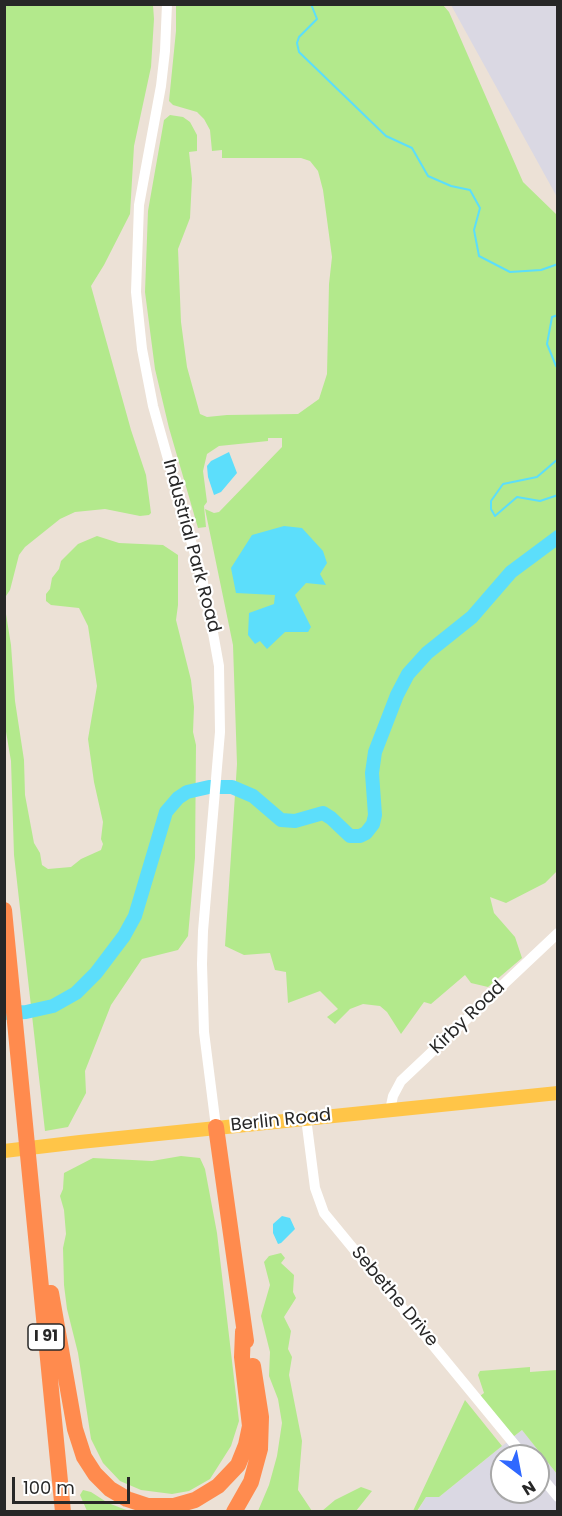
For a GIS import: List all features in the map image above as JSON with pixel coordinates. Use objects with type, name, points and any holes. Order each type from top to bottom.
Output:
[{"type":"highway","name":"I 91","points":[[4,910],[63,1512]]},
{"type":"highway","points":[[216,1127],[243,1332],[256,1381],[261,1430],[255,1470],[247,1491],[234,1512]]},
{"type":"highway","points":[[36,1227],[56,1315],[80,1447],[97,1478],[121,1497],[154,1506],[181,1505],[210,1492],[235,1469],[244,1450],[250,1426],[242,1357],[243,1332]]},
{"type":"main road","name":"Berlin Road","points":[[4,1151],[558,1092]]},
{"type":"street","name":"Industrial Park Road","points":[[167,4],[161,86],[139,205],[136,292],[142,349],[153,406],[202,577],[214,631],[221,691],[218,762],[203,931],[202,974],[205,1038],[216,1127]]},
{"type":"street","name":"Kirby Road","points":[[390,1110],[393,1096],[401,1081],[558,933]]},
{"type":"street","name":"Sebethe Drive","points":[[306,1118],[315,1188],[324,1213],[515,1444]]},
{"type":"shaded area","points":[[451,5],[557,5],[557,197]]},
{"type":"shaded area","points":[[522,1430],[533,1444],[505,1444]]},
{"type":"shaded area","points":[[490,1456],[490,1504],[550,1504],[550,1465],[557,1474],[557,1511],[417,1512],[426,1497],[439,1497]]},
{"type":"green space","points":[[4,5],[153,5],[154,19],[151,67],[134,146],[130,214],[91,286],[131,430],[146,475],[151,513],[140,516],[105,509],[75,512],[60,519],[25,547],[19,555],[10,590],[6,596],[5,608],[11,645],[15,701],[24,760],[25,795],[34,843],[40,853],[42,865],[48,869],[71,867],[81,859],[101,850],[103,844],[101,839],[103,822],[88,739],[97,686],[88,626],[79,608],[51,605],[46,601],[52,578],[59,569],[61,561],[78,544],[97,536],[119,543],[163,545],[178,555],[176,620],[191,680],[194,707],[193,732],[196,745],[195,858],[188,936],[178,950],[142,959],[111,1005],[85,1071],[86,1093],[68,1127],[45,1131],[14,855],[11,761],[4,720]]},
{"type":"green space","points":[[176,5],[443,5],[449,12],[523,182],[557,215],[557,871],[545,883],[506,903],[490,897],[494,913],[515,937],[522,958],[488,987],[471,983],[465,975],[431,1004],[424,1002],[401,1034],[387,1012],[380,1006],[363,1004],[350,1009],[335,1024],[327,1017],[338,1009],[320,991],[288,1003],[286,972],[275,970],[270,953],[244,955],[225,946],[237,764],[233,645],[205,509],[214,513],[219,512],[282,447],[282,438],[219,446],[207,454],[203,471],[207,502],[204,506],[206,527],[198,528],[169,428],[155,369],[145,292],[148,211],[164,120],[170,115],[183,117],[190,122],[197,135],[197,151],[189,152],[192,179],[190,218],[178,249],[181,322],[187,367],[200,414],[207,417],[298,414],[319,399],[327,374],[329,284],[332,257],[323,190],[318,171],[310,161],[301,158],[222,158],[222,150],[212,151],[210,130],[204,119],[197,112],[173,105],[169,101],[176,31]]},
{"type":"green space","points":[[181,1156],[200,1158],[205,1169],[217,1233],[239,1421],[231,1446],[210,1479],[189,1491],[172,1494],[141,1490],[120,1481],[103,1463],[91,1439],[78,1353],[67,1309],[63,1248],[66,1234],[60,1196],[64,1173],[93,1158],[152,1161]]},
{"type":"green space","points":[[281,1253],[285,1258],[281,1263],[294,1275],[293,1292],[296,1298],[284,1317],[291,1331],[288,1349],[292,1357],[289,1375],[302,1441],[298,1490],[312,1511],[258,1511],[269,1485],[277,1456],[282,1423],[278,1399],[269,1376],[270,1352],[261,1316],[270,1285],[264,1262],[269,1256]]},
{"type":"green space","points":[[530,1367],[530,1372],[557,1370],[557,1474],[550,1465],[550,1444],[533,1444],[522,1430],[513,1437],[480,1396],[484,1393],[478,1375],[480,1371]]},
{"type":"green space","points":[[465,1400],[500,1444],[490,1444],[490,1456],[439,1497],[426,1497],[417,1511],[413,1511]]},
{"type":"green space","points":[[361,1487],[372,1491],[356,1511],[322,1511],[335,1500]]},
{"type":"green space","points":[[83,1490],[129,1511],[87,1511],[80,1495]]},
{"type":"water","points":[[229,452],[237,473],[221,492],[214,495],[207,466],[211,461]]},
{"type":"water","points":[[284,526],[302,528],[323,551],[327,563],[320,574],[326,585],[306,583],[295,595],[311,627],[308,632],[285,632],[267,649],[260,641],[255,644],[248,635],[249,613],[274,604],[275,595],[236,593],[231,568],[252,535]]},
{"type":"water","points":[[282,1216],[290,1218],[295,1229],[278,1244],[273,1233],[273,1224]]},
{"type":"waterway","points":[[311,4],[317,19],[299,37],[297,43],[299,52],[386,136],[412,148],[428,176],[451,186],[470,190],[480,208],[474,230],[479,256],[510,272],[541,270],[558,264]]},
{"type":"waterway","points":[[558,315],[552,317],[547,344],[556,366],[558,364]]},
{"type":"waterway","points":[[558,459],[537,477],[503,484],[491,501],[491,509],[495,516],[517,497],[540,501],[558,495]]},
{"type":"waterway","points":[[4,1013],[26,1012],[53,1006],[76,993],[96,973],[124,936],[135,916],[166,812],[178,798],[187,792],[209,787],[232,787],[253,796],[281,820],[295,821],[323,813],[350,836],[360,836],[366,833],[373,824],[375,815],[372,773],[375,752],[397,695],[408,674],[427,653],[472,617],[511,572],[558,537]]}]
